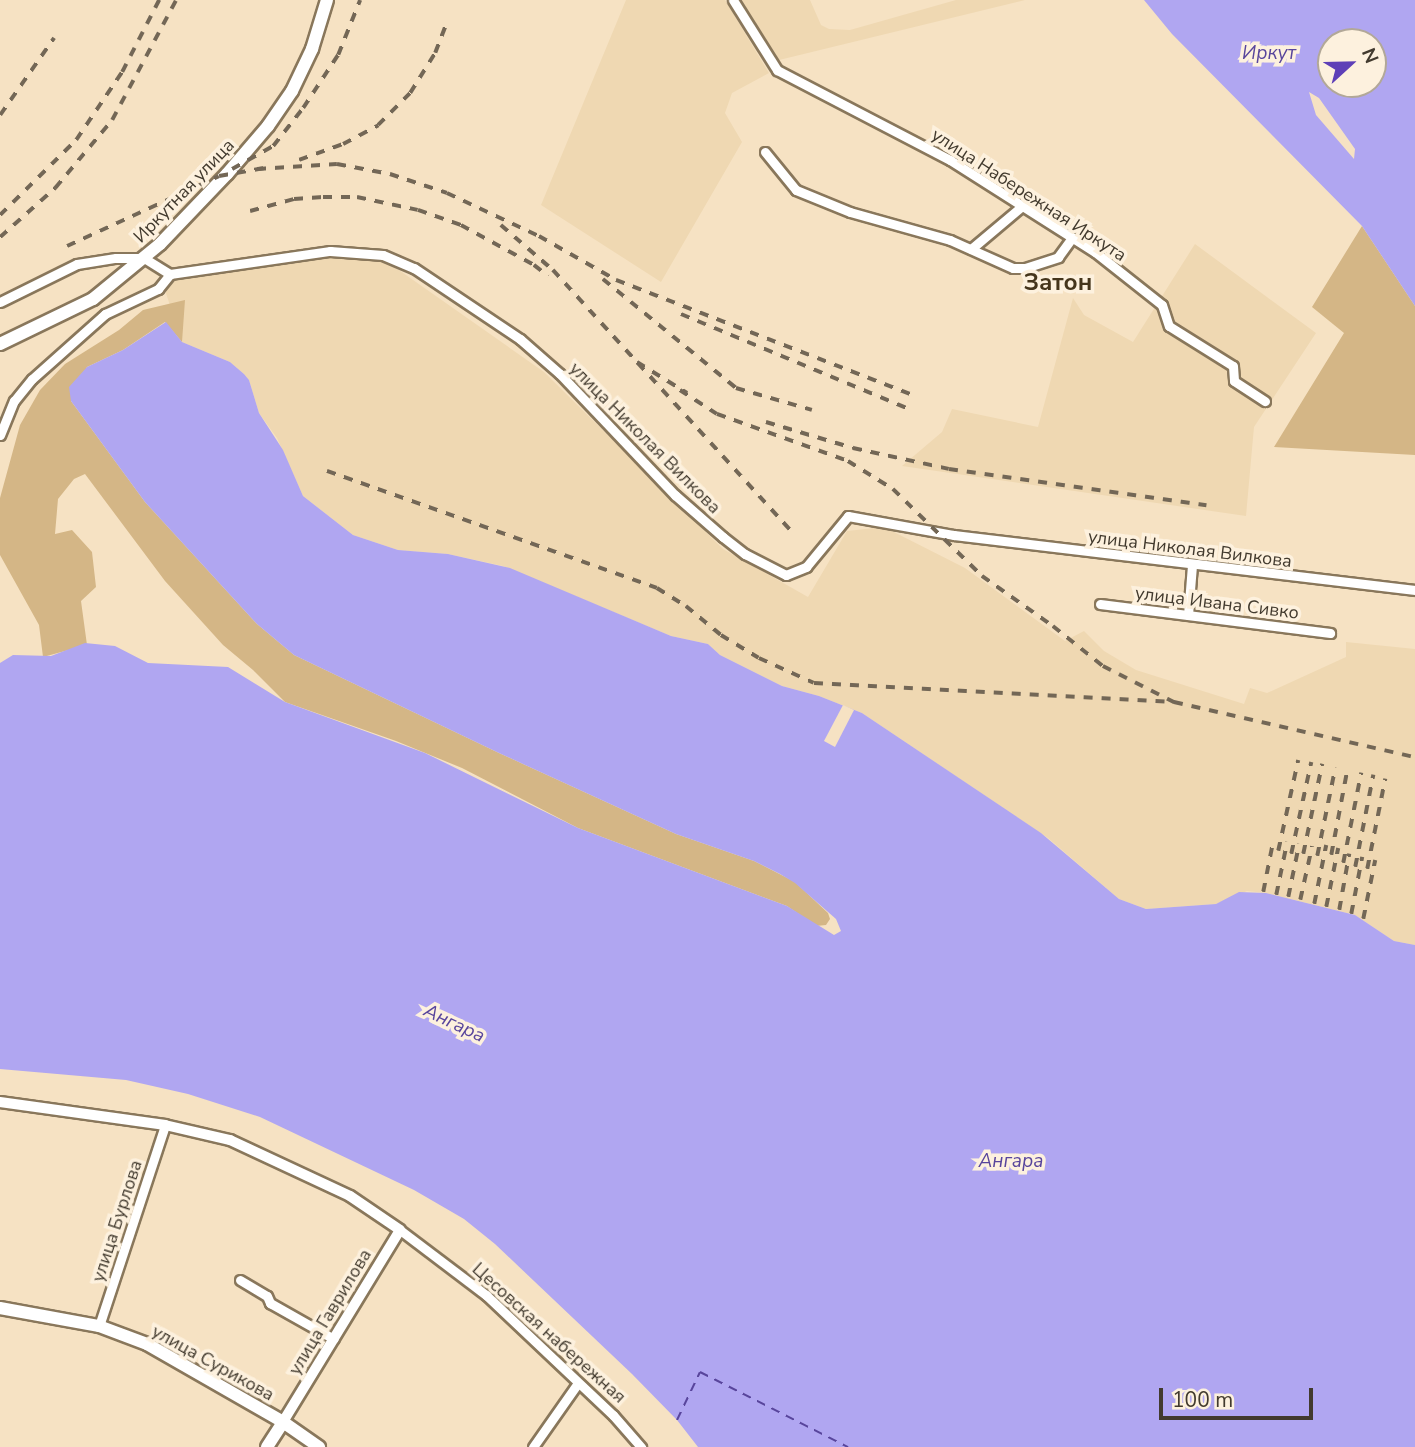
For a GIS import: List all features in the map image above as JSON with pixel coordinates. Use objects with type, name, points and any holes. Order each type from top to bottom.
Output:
[{"type":"main road","name":"Иркутная улица","points":[[0,344],[93,299],[144,258],[227,174],[270,123],[302,70],[327,0]]},
{"type":"main road","name":"улица Сурикова","points":[[0,1308],[99,1326],[147,1344],[283,1422],[319,1447]]},
{"type":"main road","name":"улица Гаврилова","points":[[267,1447],[283,1422]]},
{"type":"street","name":"улица Набережная Иркута","points":[[733,0],[777,70],[950,160],[1095,252],[1162,305],[1168,326],[1233,366],[1234,381],[1265,401]]},
{"type":"street","points":[[765,152],[796,190],[850,212],[902,224],[971,249],[1013,268],[1025,268],[1058,257],[1072,239]]},
{"type":"street","points":[[971,249],[1022,206]]},
{"type":"street","name":"улица Николая Вилкова","points":[[170,274],[330,251],[383,255],[414,268],[520,339],[560,374],[675,495],[713,529],[745,554],[786,575],[806,567],[848,516],[954,535],[1415,590]]},
{"type":"street","points":[[0,303],[77,264],[116,258],[144,258],[170,274],[158,289],[106,314],[32,379],[14,401],[0,435]]},
{"type":"street","points":[[1188,615],[1192,565]]},
{"type":"street","name":"улица Ивана Сивко","points":[[1100,604],[1330,634]]},
{"type":"street","name":"Цесовская набережная","points":[[0,1102],[165,1125],[230,1140],[350,1196],[486,1295],[613,1415],[641,1447]]},
{"type":"street","name":"улица Бурлова","points":[[99,1326],[165,1125]]},
{"type":"street","name":"улица Гаврилова","points":[[283,1422],[400,1230]]},
{"type":"street","points":[[240,1280],[267,1296],[270,1303],[334,1339]]},
{"type":"street","points":[[533,1447],[578,1383]]},
{"type":"shaded area","points":[[626,0],[725,0],[769,73],[732,93],[725,113],[742,142],[661,282],[541,205]]},
{"type":"shaded area","points":[[740,0],[810,0],[821,25],[829,29],[850,30],[956,0],[1025,0],[775,61]]},
{"type":"shaded area","points":[[1362,226],[1415,306],[1415,455],[1274,447],[1344,333],[1312,307]]},
{"type":"shaded area","points":[[1195,244],[1316,333],[1254,427],[1246,516],[902,466],[942,432],[952,409],[1038,427],[1073,298],[1084,315],[1133,342]]},
{"type":"shaded area","points":[[348,254],[386,261],[544,372],[723,549],[808,597],[847,531],[884,527],[965,568],[1065,641],[1084,631],[1104,651],[1136,670],[1244,704],[1250,688],[1267,693],[1346,657],[1346,642],[1415,649],[1415,945],[1394,941],[1355,915],[1266,893],[1247,891],[1216,904],[1146,909],[1119,899],[1048,838],[862,713],[819,696],[782,686],[720,655],[708,644],[671,636],[503,566],[448,554],[398,550],[353,535],[303,496],[277,438],[259,413],[249,380],[244,374],[230,362],[182,342],[162,281]]},
{"type":"shaded area","points":[[185,300],[182,342],[165,322],[123,350],[87,367],[71,401],[145,502],[257,624],[294,655],[676,834],[754,861],[795,882],[828,913],[830,919],[826,925],[816,926],[787,906],[578,828],[462,768],[396,741],[285,702],[223,645],[165,581],[85,474],[74,479],[58,499],[55,534],[72,530],[92,552],[96,587],[81,601],[87,645],[43,657],[39,625],[0,555],[0,498],[20,425],[40,390],[65,364],[119,330],[143,310]]},
{"type":"water","name":"Иркут","points":[[1144,0],[1415,0],[1415,306],[1362,226],[1172,34]]},
{"type":"water","name":"Ангара","points":[[166,322],[182,342],[230,362],[244,374],[249,380],[259,413],[283,450],[303,496],[353,535],[398,550],[448,554],[510,568],[671,636],[708,644],[720,655],[782,686],[819,696],[862,713],[1041,833],[1119,899],[1146,909],[1216,904],[1239,892],[1266,893],[1355,915],[1394,941],[1415,945],[1415,1447],[698,1447],[677,1420],[632,1374],[495,1244],[464,1219],[414,1190],[260,1117],[188,1094],[126,1080],[0,1069],[0,663],[13,655],[51,656],[85,643],[115,646],[148,663],[228,667],[285,702],[425,753],[578,828],[787,906],[834,935],[841,931],[836,919],[795,883],[780,874],[754,861],[676,834],[499,753],[294,655],[257,624],[145,502],[71,401],[69,387],[87,367],[123,350]]},
{"type":"pier","points":[[843,705],[854,710],[835,747],[824,741]]},
{"type":"ferry route","points":[[677,1420],[700,1372],[848,1447]]},
{"type":"railway","points":[[0,215],[76,140],[122,72],[159,0]]},
{"type":"railway","points":[[0,237],[55,188],[112,120],[176,0]]},
{"type":"railway","points":[[232,169],[273,146],[303,108],[338,55],[360,0]]},
{"type":"railway","points":[[299,160],[343,144],[378,125],[410,93],[435,53],[446,25]]},
{"type":"railway","points":[[0,115],[54,38]]},
{"type":"railway","points":[[257,169],[337,164],[390,174],[447,193],[539,236],[616,280],[912,395]]},
{"type":"railway","points":[[67,246],[219,176],[264,168]]},
{"type":"railway","points":[[250,211],[294,199],[323,197],[357,197],[418,210],[461,225],[534,265],[548,276]]},
{"type":"railway","points":[[501,225],[553,270],[792,532]]},
{"type":"railway","points":[[603,279],[736,388],[812,410]]},
{"type":"railway","points":[[681,314],[912,410]]},
{"type":"railway","points":[[637,362],[687,393]]},
{"type":"railway","points":[[680,390],[717,414],[848,461],[893,489],[982,576],[1053,626],[1103,666],[1174,702],[1415,757]]},
{"type":"railway","points":[[766,422],[853,448],[949,469],[1206,505]]},
{"type":"railway","points":[[327,471],[657,588],[686,606],[721,635],[759,658],[814,683],[1174,702]]},
{"type":"railway","points":[[1278,851],[1298,760]]},
{"type":"railway","points":[[1291,854],[1311,762]]},
{"type":"railway","points":[[1303,854],[1322,764]]},
{"type":"railway","points":[[1317,856],[1335,768]]},
{"type":"railway","points":[[1331,855],[1347,770]]},
{"type":"railway","points":[[1343,863],[1361,773]]},
{"type":"railway","points":[[1355,867],[1373,775]]},
{"type":"railway","points":[[1367,869],[1385,779]]},
{"type":"railway","points":[[1263,892],[1273,841]]},
{"type":"railway","points":[[1276,895],[1287,842]]},
{"type":"railway","points":[[1288,897],[1299,844]]},
{"type":"railway","points":[[1314,904],[1326,845]]},
{"type":"railway","points":[[1300,900],[1312,846]]},
{"type":"railway","points":[[1326,907],[1338,848]]},
{"type":"railway","points":[[1339,910],[1349,854]]},
{"type":"railway","points":[[1351,914],[1362,857]]},
{"type":"railway","points":[[1363,919],[1375,860]]},
{"type":"district","name":"Затон","points":[[1058,283]]}]
